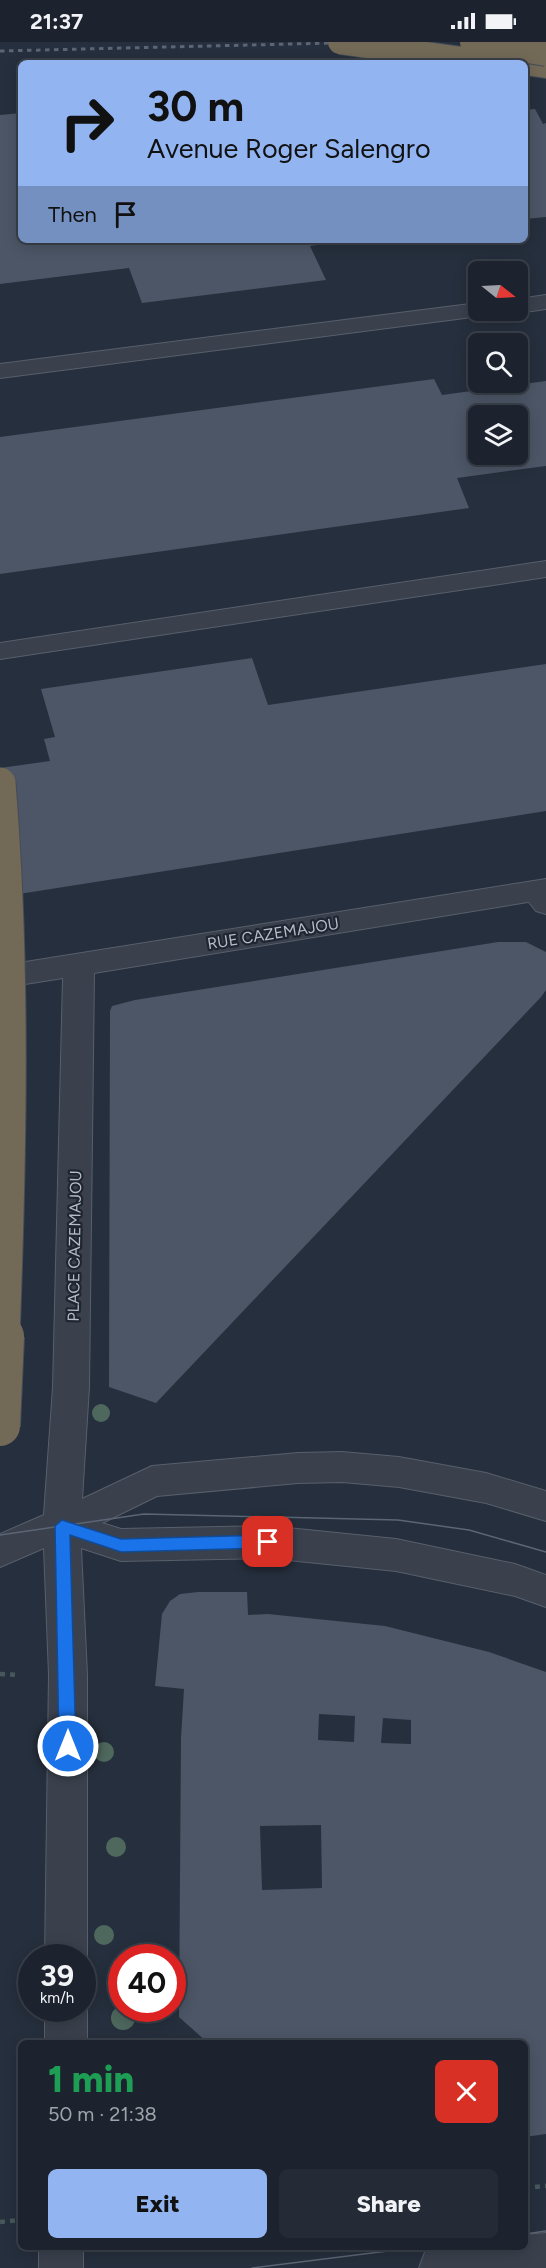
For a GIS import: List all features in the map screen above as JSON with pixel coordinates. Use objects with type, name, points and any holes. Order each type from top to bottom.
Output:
[{"type":"highway","points":[[340,42],[469,60]]},
{"type":"highway","points":[[472,42],[546,54]]},
{"type":"highway","points":[[528,69],[546,72]]},
{"type":"highway","points":[[0,783],[9,872],[11,1136],[0,1426]]},
{"type":"street","name":"RUE CAZEMAJOU","points":[[0,977],[542,895]]},
{"type":"street","name":"PLACE CAZEMAJOU","points":[[66,1944],[68,1675],[62,1526],[71,1388],[79,965]]},
{"type":"street","points":[[0,1551],[51,1528],[62,1526],[152,1481],[298,1468],[342,1467],[399,1472],[486,1488],[546,1506]]},
{"type":"street","points":[[62,1526],[121,1545],[268,1542],[396,1555],[515,1580],[546,1591]]},
{"type":"street","points":[[66,2022],[66,2040]]},
{"type":"street","points":[[61,2250],[61,2268]]},
{"type":"street","points":[[441,2268],[546,2255]]},
{"type":"lane","points":[[528,305],[546,302]]},
{"type":"lane","points":[[0,371],[468,312]]},
{"type":"lane","points":[[0,651],[546,569]]},
{"type":"path","points":[[528,2188],[546,2186]]},
{"type":"path","points":[[0,2222],[18,2220]]},
{"type":"building","points":[[535,109],[543,124],[546,123],[546,217],[528,219],[528,110]]},
{"type":"building","points":[[18,113],[18,243],[332,243],[310,246],[326,280],[142,303],[129,268],[0,284],[0,115]]},
{"type":"building","points":[[434,379],[442,395],[468,392],[528,393],[528,383],[546,381],[546,466],[457,478],[469,508],[0,574],[0,437]]},
{"type":"building","points":[[252,658],[268,705],[546,664],[546,811],[0,897],[0,768],[50,761],[44,739],[55,737],[41,689]]},
{"type":"building","points":[[498,942],[526,942],[546,952],[546,990],[541,997],[156,1403],[109,1387],[110,1011],[112,1006],[135,1000]]},
{"type":"building","points":[[247,1592],[248,1615],[268,1614],[385,1626],[489,1652],[546,1672],[546,2134],[528,2137],[528,2040],[205,2040],[185,2022],[186,1944],[180,1944],[181,1738],[184,1689],[155,1686],[162,1614],[170,1601],[180,1594]],"holes":[[[319,1714],[355,1716],[354,1742],[318,1740]],[[383,1718],[411,1720],[411,1744],[381,1743]],[[321,1825],[322,1888],[262,1890],[260,1826]]]},
{"type":"tram line","points":[[0,1535],[144,1514],[398,1520],[469,1530],[546,1552]]},
{"type":"tram line","points":[[528,2234],[546,2231]]},
{"type":"tram line","points":[[252,2268],[396,2250]]},
{"type":"railway","points":[[0,51],[375,42]]},
{"type":"railway","points":[[468,42],[546,44]]},
{"type":"railway","points":[[364,48],[546,56]]},
{"type":"route","points":[[68,1746],[68,1675],[62,1526],[121,1545],[268,1542]]}]
